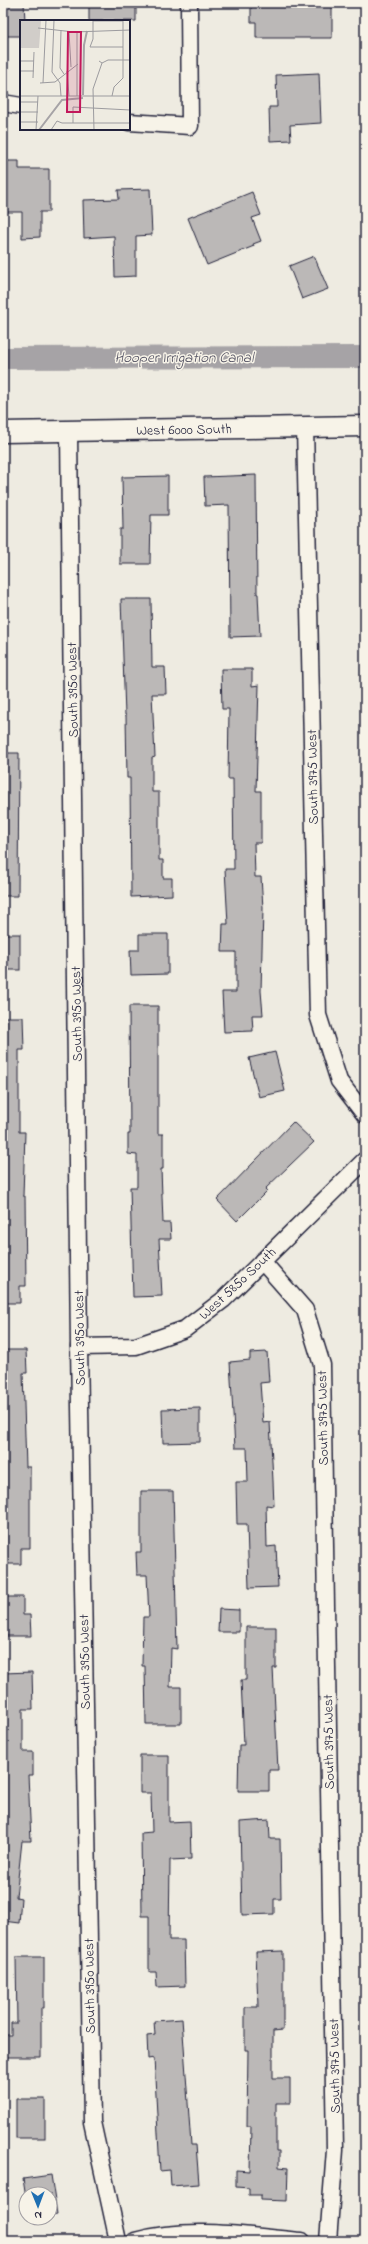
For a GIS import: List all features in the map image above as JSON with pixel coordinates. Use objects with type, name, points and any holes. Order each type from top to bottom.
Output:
[{"type":"street","points":[[130,122],[190,126],[189,3]]},
{"type":"street","points":[[3,103],[20,106]]},
{"type":"street","name":"West 6000 South","points":[[3,432],[365,426]]},
{"type":"street","name":"South 3975 West","points":[[304,427],[318,1015],[339,1081],[365,1115]]},
{"type":"street","name":"South 3950 West","points":[[69,431],[79,1347],[92,2122],[118,2241]]},
{"type":"street","name":"West 5850 South","points":[[79,1347],[136,1346],[186,1329],[223,1300],[365,1160]]},
{"type":"street","name":"South 3975 West","points":[[262,1261],[305,1310],[322,1365],[335,2150],[328,2241]]},
{"type":"street","points":[[134,2241],[159,2234],[206,2232],[302,2241]]},
{"type":"building","points":[[3,3],[24,3],[25,20],[20,20],[20,36],[3,36]]},
{"type":"building","points":[[109,3],[136,3],[136,21],[89,20],[89,6],[109,5]]},
{"type":"building","points":[[251,3],[332,3],[332,38],[256,38],[256,22],[251,22]]},
{"type":"building","points":[[319,73],[321,123],[290,125],[291,140],[270,141],[269,107],[277,107],[276,75]]},
{"type":"building","points":[[3,161],[19,161],[19,169],[49,169],[49,212],[40,212],[40,237],[22,238],[22,212],[3,212]]},
{"type":"building","points":[[150,189],[152,235],[136,236],[136,276],[115,277],[114,236],[84,238],[83,200],[119,199],[118,190]]},
{"type":"building","points":[[252,192],[261,215],[252,218],[261,241],[253,244],[254,246],[207,265],[188,218]]},
{"type":"building","points":[[314,256],[328,289],[302,299],[289,266]]},
{"type":"building","points":[[256,475],[257,594],[260,636],[230,637],[229,505],[205,506],[204,477]]},
{"type":"building","points":[[168,476],[168,515],[151,515],[150,564],[120,564],[120,529],[123,529],[122,477]]},
{"type":"building","points":[[121,599],[151,599],[152,667],[165,667],[166,694],[152,694],[155,757],[152,758],[152,792],[159,792],[159,860],[163,860],[163,878],[172,878],[172,895],[131,897],[130,778],[127,778]]},
{"type":"building","points":[[221,669],[252,669],[252,686],[259,685],[256,791],[261,791],[261,843],[254,843],[255,877],[261,877],[263,908],[261,991],[263,1015],[252,1015],[253,1031],[224,1032],[222,992],[236,992],[236,952],[222,952],[223,924],[228,924],[225,869],[234,869],[233,779],[228,779],[229,709],[222,709]]},
{"type":"building","points":[[3,753],[19,753],[18,896],[3,896]]},
{"type":"building","points":[[3,934],[20,934],[20,970],[3,970]]},
{"type":"building","points":[[139,934],[168,934],[168,974],[131,975],[130,950],[139,950]]},
{"type":"building","points":[[129,1006],[158,1006],[158,1134],[163,1134],[163,1169],[161,1169],[163,1223],[170,1223],[171,1239],[159,1239],[162,1296],[133,1297],[130,1187],[137,1187],[137,1155],[128,1154],[128,1134],[130,1134]]},
{"type":"building","points":[[3,1017],[23,1017],[24,1050],[19,1050],[19,1132],[25,1132],[23,1196],[25,1196],[26,1286],[20,1286],[20,1303],[3,1303]]},
{"type":"building","points":[[275,1052],[285,1091],[259,1097],[249,1058]]},
{"type":"building","points":[[293,1122],[314,1142],[265,1189],[267,1191],[237,1221],[217,1200]]},
{"type":"building","points":[[3,1350],[26,1350],[27,1373],[23,1373],[26,1467],[30,1467],[30,1548],[21,1548],[21,1564],[3,1564]]},
{"type":"building","points":[[267,1352],[269,1382],[260,1383],[263,1423],[270,1422],[274,1506],[266,1505],[267,1547],[276,1546],[278,1587],[249,1588],[247,1524],[237,1524],[236,1482],[248,1482],[247,1448],[235,1448],[230,1362],[250,1360],[250,1353]]},
{"type":"building","points":[[200,1408],[200,1442],[163,1443],[162,1409]]},
{"type":"building","points":[[141,1491],[173,1491],[177,1649],[171,1648],[170,1687],[181,1687],[181,1724],[146,1724],[145,1666],[142,1666],[143,1617],[149,1617],[147,1575],[137,1575],[136,1552],[141,1552]]},
{"type":"building","points":[[3,1597],[23,1597],[23,1615],[30,1615],[31,1636],[3,1636]]},
{"type":"building","points":[[219,1609],[239,1610],[239,1632],[218,1632]]},
{"type":"building","points":[[246,1627],[276,1627],[276,1668],[273,1668],[278,1770],[269,1770],[269,1791],[238,1791],[239,1745],[244,1745],[241,1680],[246,1680]]},
{"type":"building","points":[[32,1672],[33,1709],[23,1709],[23,1752],[33,1752],[33,1775],[28,1775],[31,1841],[22,1841],[16,1897],[21,1898],[19,1923],[3,1921],[3,1734],[5,1734],[3,1673]]},
{"type":"building","points":[[140,1755],[169,1755],[169,1822],[190,1821],[191,1859],[170,1860],[169,1940],[184,1940],[185,1986],[157,1987],[156,1972],[149,1972],[149,1916],[142,1916],[141,1833],[152,1832],[151,1793],[140,1793]]},
{"type":"building","points":[[269,1820],[270,1839],[280,1839],[281,1899],[274,1899],[274,1914],[242,1915],[240,1822]]},
{"type":"building","points":[[283,1951],[283,2030],[273,2031],[273,2078],[290,2078],[290,2103],[276,2103],[276,2151],[279,2151],[279,2167],[288,2168],[287,2201],[261,2200],[261,2195],[249,2195],[249,2188],[236,2187],[236,2170],[250,2171],[251,2126],[247,2126],[248,2050],[245,2050],[245,2007],[258,2007],[256,1952]]},
{"type":"building","points":[[16,1957],[44,1957],[44,2008],[41,2008],[41,2057],[3,2057],[3,2035],[11,2035],[11,2023],[17,2023]]},
{"type":"building","points":[[182,2019],[191,2145],[196,2145],[199,2184],[171,2186],[170,2170],[160,2171],[154,2058],[148,2059],[147,2036],[155,2035],[154,2021]]},
{"type":"building","points":[[16,2099],[45,2099],[45,2138],[16,2138]]},
{"type":"building","points":[[51,2175],[53,2186],[24,2186],[23,2179]]},
{"type":"waterway","name":"Hooper Irrigation Canal","points":[[3,358],[365,357]]}]
